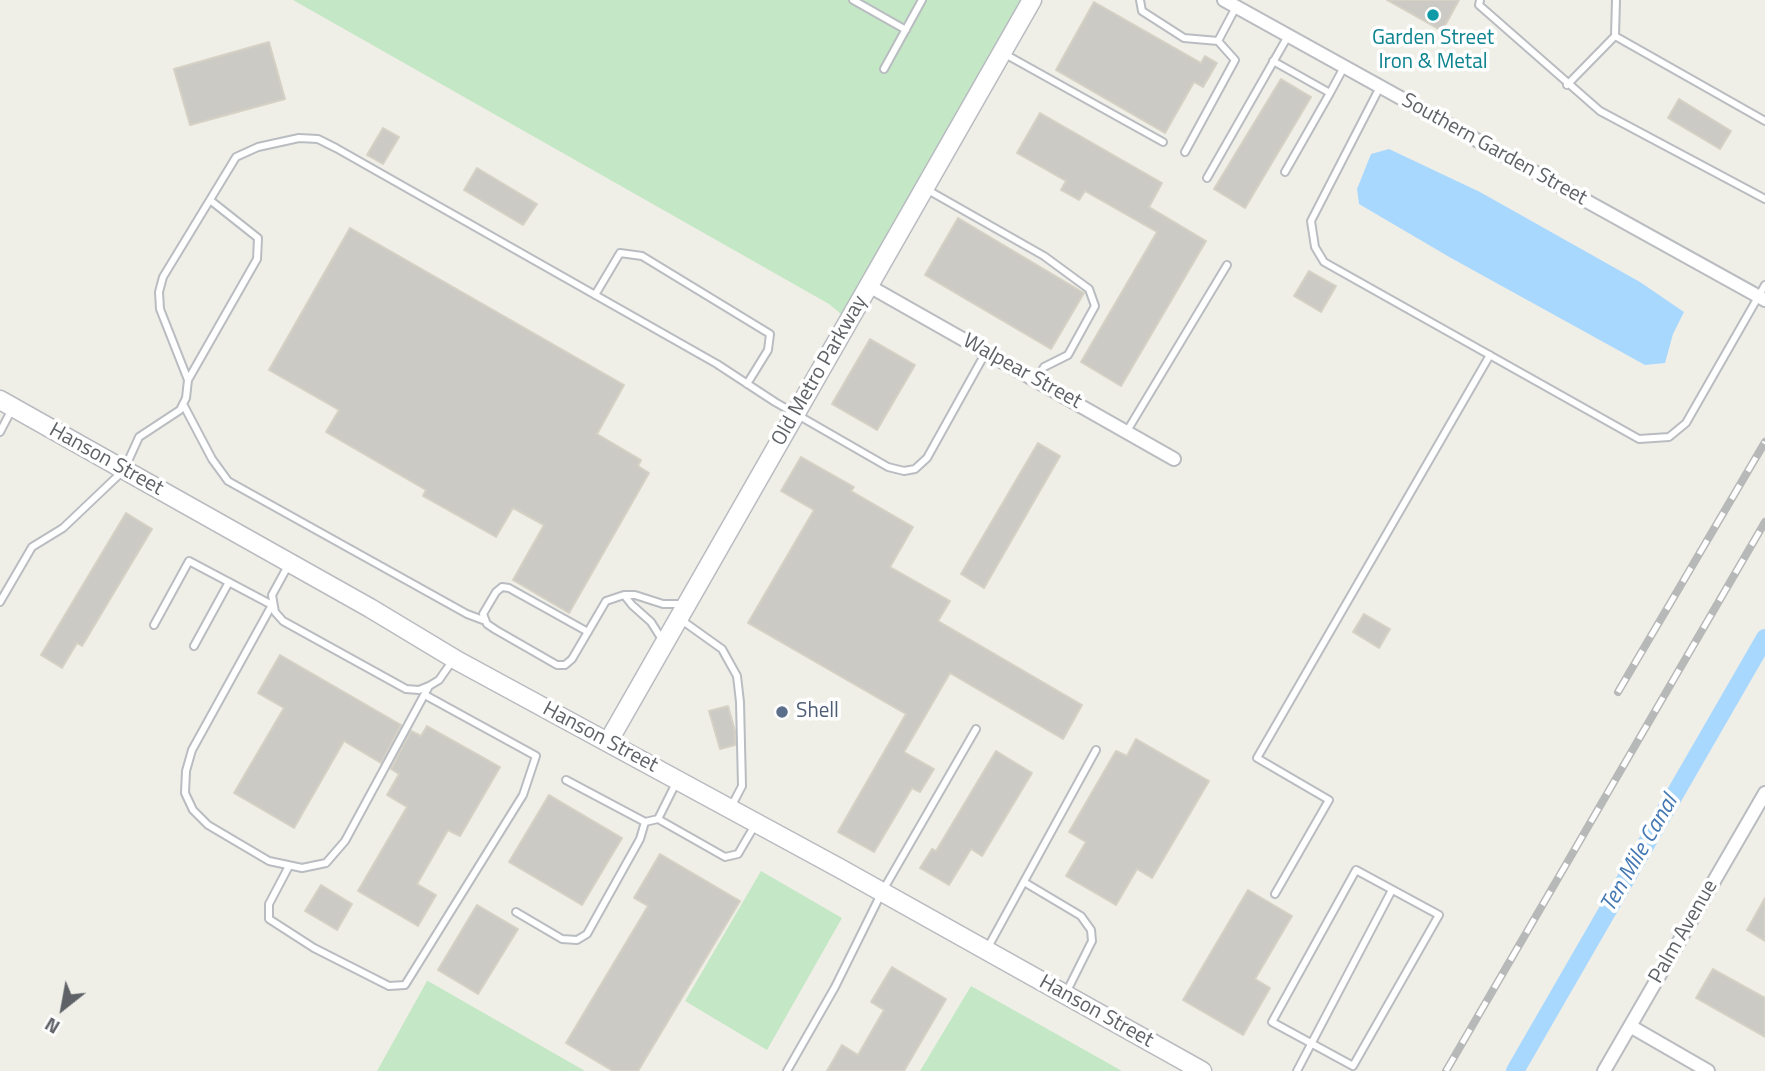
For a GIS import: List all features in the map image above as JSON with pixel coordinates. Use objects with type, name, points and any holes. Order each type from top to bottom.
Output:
[{"type":"street","name":"Old Metro Parkway","points":[[608,742],[1032,0]]},
{"type":"street","name":"Southern Garden Street","points":[[1224,0],[1763,294]]},
{"type":"street","name":"Walpear Street","points":[[869,286],[1174,459]]},
{"type":"street","name":"Hanson Street","points":[[6,404],[454,659],[757,823],[1202,1071]]},
{"type":"street","name":"Palm Avenue","points":[[1604,1071],[1759,817],[1765,793]]},
{"type":"street","points":[[1630,1026],[1708,1071]]},
{"type":"lane","points":[[853,0],[906,30]]},
{"type":"lane","points":[[884,69],[922,0]]},
{"type":"lane","points":[[1140,0],[1142,11],[1184,38],[1218,41],[1235,60],[1185,152]]},
{"type":"lane","points":[[1480,0],[1479,5],[1567,85],[1600,111],[1765,199]]},
{"type":"lane","points":[[1567,85],[1615,36],[1616,0]]},
{"type":"lane","points":[[1218,41],[1236,7]]},
{"type":"lane","points":[[1208,178],[1288,36]]},
{"type":"lane","points":[[1615,36],[1765,121]]},
{"type":"lane","points":[[1002,53],[1163,142]]},
{"type":"lane","points":[[1273,61],[1330,93]]},
{"type":"lane","points":[[1285,172],[1344,67]]},
{"type":"lane","points":[[1380,87],[1311,221],[1315,247],[1324,262],[1639,439],[1669,437],[1686,423],[1763,294]]},
{"type":"lane","points":[[188,380],[160,309],[159,292],[163,277],[236,157],[258,147],[299,138],[318,139],[384,174],[717,364],[888,467],[904,471],[915,469],[927,458],[986,352]]},
{"type":"lane","points":[[924,188],[1044,256],[1089,289],[1095,306],[1068,355],[1044,367],[1036,380]]},
{"type":"lane","points":[[0,602],[32,547],[63,528],[124,470],[139,437],[166,422],[180,410],[188,380],[257,259],[258,238],[210,200]]},
{"type":"lane","points":[[595,295],[620,253],[642,256],[770,334],[768,350],[747,384]]},
{"type":"lane","points":[[1127,431],[1227,265]]},
{"type":"lane","points":[[1275,894],[1329,800],[1257,758],[1490,355]]},
{"type":"lane","points":[[0,432],[6,404]]},
{"type":"lane","points":[[183,404],[212,459],[228,481],[467,614],[484,620],[496,630],[557,665],[565,665],[572,659],[606,601],[624,594],[635,595],[682,611],[722,649],[737,676],[742,786],[730,809]]},
{"type":"lane","points":[[154,625],[189,561],[272,605],[284,621],[406,689],[419,690],[439,680],[454,659]]},
{"type":"lane","points":[[289,563],[272,595],[272,605],[192,750],[186,771],[185,793],[193,810],[208,825],[269,861],[302,868],[326,863],[345,841],[429,686]]},
{"type":"lane","points":[[194,646],[229,582]]},
{"type":"lane","points":[[484,620],[483,614],[502,587],[509,588],[588,632]]},
{"type":"lane","points":[[624,594],[651,622],[664,643]]},
{"type":"lane","points":[[289,866],[269,904],[270,919],[314,948],[389,986],[405,985],[523,795],[536,756],[425,695]]},
{"type":"lane","points":[[787,1071],[835,987],[882,892],[976,729]]},
{"type":"lane","points":[[986,951],[1096,750]]},
{"type":"lane","points":[[566,780],[645,822],[658,819],[725,857],[738,854],[757,823]]},
{"type":"lane","points":[[658,819],[678,780]]},
{"type":"lane","points":[[516,912],[562,939],[577,940],[587,934],[640,839],[645,822]]},
{"type":"lane","points":[[1356,870],[1438,915],[1353,1066],[1311,1043],[1272,1022],[1356,870]]},
{"type":"lane","points":[[1024,882],[1082,916],[1091,930],[1092,941],[1065,995]]},
{"type":"lane","points":[[1297,1071],[1392,890]]},
{"type":"green space","points":[[293,0],[1022,0],[842,315],[829,304]]},
{"type":"green space","points":[[761,871],[842,918],[767,1050],[685,1001]]},
{"type":"green space","points":[[428,981],[585,1071],[377,1071]]},
{"type":"green space","points":[[971,986],[1122,1071],[920,1071]]},
{"type":"water","points":[[1389,149],[1480,192],[1640,282],[1684,312],[1673,334],[1665,363],[1645,365],[1359,204],[1357,189],[1371,154]]},
{"type":"building","name":"Garden Street Iron & Metal","points":[[1387,0],[1459,0],[1442,31]]},
{"type":"building","points":[[1094,2],[1201,63],[1205,56],[1217,63],[1203,87],[1194,82],[1165,133],[1056,70]]},
{"type":"building","points":[[269,42],[285,99],[190,125],[174,69]]},
{"type":"building","points":[[1281,79],[1311,97],[1245,208],[1214,189]]},
{"type":"building","points":[[1679,99],[1731,131],[1720,149],[1668,118]]},
{"type":"building","points":[[1040,113],[1162,183],[1149,207],[1206,241],[1121,386],[1081,362],[1157,232],[1085,191],[1079,200],[1061,190],[1066,181],[1017,153]]},
{"type":"building","points":[[383,128],[399,137],[383,164],[367,155]]},
{"type":"building","points":[[477,168],[537,204],[523,225],[464,190]]},
{"type":"building","points":[[958,218],[1084,293],[1051,349],[925,275]]},
{"type":"building","points":[[350,228],[624,385],[597,434],[641,460],[638,466],[649,473],[569,613],[513,580],[544,525],[513,508],[496,537],[423,496],[426,490],[326,432],[339,410],[269,370]]},
{"type":"building","points":[[1309,271],[1336,286],[1321,312],[1294,296]]},
{"type":"building","points":[[870,339],[915,365],[877,430],[832,404]]},
{"type":"building","points":[[1038,443],[1060,456],[984,588],[961,574]]},
{"type":"building","points":[[801,457],[854,487],[851,491],[913,527],[890,567],[950,601],[938,621],[1082,705],[1063,739],[950,673],[904,752],[934,769],[920,792],[912,788],[874,852],[838,832],[906,714],[748,623],[814,510],[781,491]]},
{"type":"building","points":[[126,513],[152,529],[82,646],[77,643],[62,668],[41,655]]},
{"type":"building","points":[[1364,614],[1390,629],[1379,648],[1353,632]]},
{"type":"building","points":[[280,655],[401,725],[381,763],[344,741],[294,828],[234,793],[284,708],[258,693]]},
{"type":"building","points":[[728,706],[735,731],[735,745],[720,749],[709,711]]},
{"type":"building","points":[[427,726],[500,767],[460,836],[448,830],[417,884],[436,895],[418,926],[358,891],[407,807],[387,795],[399,774],[391,769],[411,731],[421,736]]},
{"type":"building","points":[[1136,739],[1209,781],[1152,878],[1137,869],[1116,905],[1066,876],[1086,842],[1069,832],[1116,751],[1127,756]]},
{"type":"building","points":[[996,751],[1032,773],[982,856],[971,849],[949,885],[920,868],[932,849],[936,851]]},
{"type":"building","points":[[549,795],[622,838],[582,905],[509,862]]},
{"type":"building","points":[[660,854],[740,901],[638,1071],[613,1071],[566,1043],[648,906],[634,898]]},
{"type":"building","points":[[321,885],[352,904],[337,930],[305,911]]},
{"type":"building","points":[[1248,890],[1292,916],[1255,979],[1270,988],[1243,1035],[1183,1000]]},
{"type":"building","points":[[1765,898],[1765,941],[1747,930]]},
{"type":"building","points":[[477,905],[518,929],[478,994],[438,970]]},
{"type":"building","points":[[892,967],[946,999],[904,1071],[827,1071],[842,1045],[858,1055],[884,1010],[871,1002]]},
{"type":"building","points":[[1713,969],[1765,998],[1765,1037],[1696,998]]},
{"type":"waterway","name":"Ten Mile Canal","points":[[1515,1071],[1765,638]]},
{"type":"railway","points":[[1618,692],[1765,442]]},
{"type":"railway","points":[[1446,1071],[1765,522]]},
{"type":"place","name":"Garden Street Iron & Metal","points":[[1433,15]]},
{"type":"place","name":"Shell","points":[[782,712]]}]
